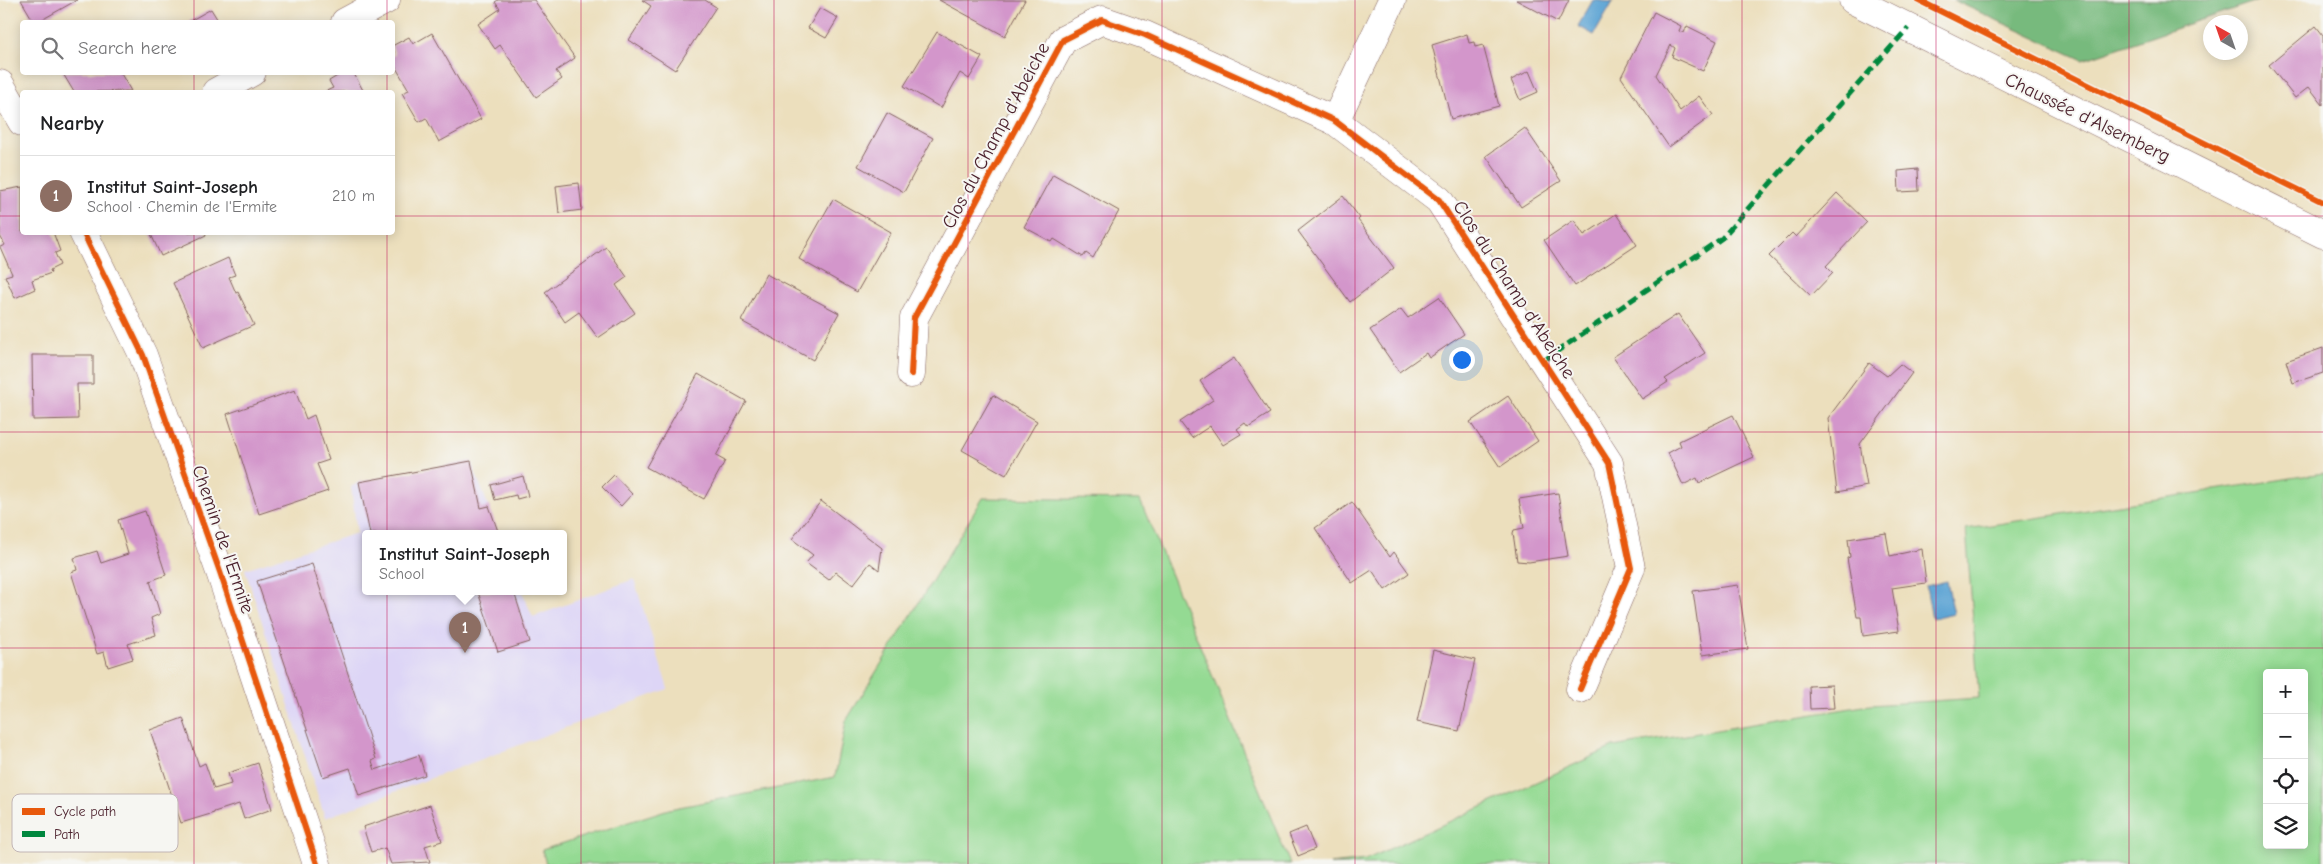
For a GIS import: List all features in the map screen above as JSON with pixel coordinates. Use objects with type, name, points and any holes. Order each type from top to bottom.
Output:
[{"type":"street","points":[[349,20],[386,0]]},
{"type":"street","points":[[1335,121],[1392,0]]},
{"type":"street","name":"Chaussée d'Alsemberg","points":[[1853,0],[2323,234]]},
{"type":"street","name":"Clos du Champ d'Abeiche","points":[[911,374],[914,318],[1063,40],[1102,20],[1146,35],[1335,121],[1439,200],[1609,463],[1631,568],[1580,689]]},
{"type":"street","points":[[220,90],[247,75]]},
{"type":"street","points":[[0,84],[20,119]]},
{"type":"street","name":"Chemin de l'Ermite","points":[[84,235],[143,355],[220,572],[317,864]]},
{"type":"shaded area","points":[[471,461],[497,530],[362,530],[362,595],[523,595],[533,617],[634,579],[668,689],[325,818],[245,569],[357,533],[351,487],[359,482]]},
{"type":"green space","points":[[1953,0],[2260,0],[2216,15],[2203,15],[2203,19],[2083,60]]},
{"type":"green space","points":[[2323,473],[2323,864],[1330,864],[1365,860],[1613,747],[1870,705],[1979,698],[1966,529]]},
{"type":"green space","points":[[983,498],[1140,500],[1290,864],[546,864],[542,850],[669,809],[835,777],[846,721]]},
{"type":"water","points":[[1593,0],[1613,2],[1594,35],[1578,26]]},
{"type":"water","points":[[1947,581],[1954,614],[1932,619],[1926,586]]},
{"type":"building","points":[[21,0],[77,0],[42,20],[33,20]]},
{"type":"building","points":[[498,0],[534,0],[575,58],[556,71],[562,79],[536,97],[500,45],[495,49],[478,24],[500,9],[495,2]]},
{"type":"building","points":[[642,0],[705,0],[716,7],[675,70],[629,40],[651,6]]},
{"type":"building","points":[[939,0],[1025,0],[1005,36]]},
{"type":"building","points":[[1516,0],[1569,0],[1558,22]]},
{"type":"building","points":[[820,8],[838,18],[826,38],[808,28]]},
{"type":"building","points":[[211,9],[218,20],[192,20]]},
{"type":"building","points":[[1654,12],[1681,26],[1679,31],[1684,33],[1687,26],[1717,41],[1703,71],[1672,57],[1675,48],[1671,45],[1656,75],[1680,111],[1699,96],[1713,115],[1669,147],[1621,77]]},
{"type":"building","points":[[2316,26],[2323,35],[2323,105],[2309,87],[2295,98],[2269,65]]},
{"type":"building","points":[[937,32],[982,57],[969,79],[960,73],[941,108],[904,86]]},
{"type":"building","points":[[432,33],[481,119],[439,142],[426,118],[419,122],[402,93],[409,90],[395,66],[395,44],[409,37],[413,44]]},
{"type":"building","points":[[1467,34],[1469,43],[1474,42],[1475,47],[1483,45],[1499,106],[1451,119],[1432,45]]},
{"type":"building","points":[[1529,71],[1538,92],[1520,100],[1511,80]]},
{"type":"building","points":[[64,75],[122,75],[130,90],[73,90]]},
{"type":"building","points":[[339,75],[355,75],[363,90],[328,90],[333,88],[329,81]]},
{"type":"building","points":[[887,113],[933,138],[904,192],[858,166]]},
{"type":"building","points":[[1525,128],[1561,181],[1521,207],[1486,156]]},
{"type":"building","points":[[1918,169],[1919,191],[1899,192],[1898,171]]},
{"type":"building","points":[[1053,174],[1119,211],[1093,258],[1086,253],[1083,257],[1054,239],[1052,242],[1024,227]]},
{"type":"building","points":[[579,183],[582,210],[559,213],[556,186]]},
{"type":"building","points":[[20,187],[20,235],[54,235],[60,251],[55,253],[60,265],[50,270],[51,273],[32,280],[35,289],[15,298],[5,276],[12,274],[0,247],[5,245],[0,236],[0,191]]},
{"type":"building","points":[[1837,193],[1867,222],[1826,266],[1833,273],[1811,296],[1769,256],[1792,233],[1796,237]]},
{"type":"building","points":[[1343,196],[1360,218],[1358,220],[1394,268],[1350,302],[1298,231]]},
{"type":"building","points":[[833,199],[891,232],[857,292],[799,259]]},
{"type":"building","points":[[1616,214],[1637,245],[1575,286],[1544,240],[1574,220],[1584,235]]},
{"type":"building","points":[[151,235],[206,235],[161,256]]},
{"type":"building","points":[[606,247],[627,277],[616,285],[635,313],[598,338],[579,312],[565,322],[545,292]]},
{"type":"building","points":[[228,258],[235,275],[229,277],[254,325],[203,348],[173,283]]},
{"type":"building","points":[[766,274],[839,313],[813,360],[741,321]]},
{"type":"building","points":[[1439,297],[1464,334],[1429,358],[1426,353],[1399,372],[1370,330],[1401,309],[1408,318]]},
{"type":"building","points":[[1678,314],[1705,353],[1665,379],[1668,382],[1642,399],[1613,357]]},
{"type":"building","points":[[2323,348],[2323,373],[2293,383],[2286,361]]},
{"type":"building","points":[[32,355],[93,355],[93,384],[77,384],[78,419],[33,420]]},
{"type":"building","points":[[1234,358],[1270,413],[1248,427],[1245,423],[1237,429],[1241,434],[1223,445],[1210,426],[1192,438],[1180,422],[1213,400],[1200,381]]},
{"type":"building","points":[[1869,363],[1887,376],[1900,364],[1912,373],[1860,444],[1867,486],[1837,492],[1828,418]]},
{"type":"building","points":[[698,374],[746,401],[716,456],[725,461],[704,499],[646,467]]},
{"type":"building","points":[[295,390],[306,419],[314,415],[329,460],[317,464],[328,491],[259,514],[227,414]]},
{"type":"building","points":[[993,395],[1037,421],[1006,475],[962,450]]},
{"type":"building","points":[[1508,396],[1538,441],[1500,467],[1470,422]]},
{"type":"building","points":[[1733,415],[1754,457],[1699,483],[1697,478],[1683,485],[1668,453],[1681,446],[1679,441]]},
{"type":"building","points":[[471,461],[481,508],[489,506],[498,530],[369,530],[359,482]]},
{"type":"building","points":[[614,475],[632,494],[621,506],[602,487]]},
{"type":"building","points":[[523,476],[528,496],[517,499],[516,495],[495,500],[491,485]]},
{"type":"building","points":[[1558,493],[1568,556],[1529,562],[1517,561],[1513,533],[1514,530],[1524,528],[1519,499]]},
{"type":"building","points":[[821,501],[882,548],[879,570],[870,563],[853,585],[836,572],[829,580],[806,563],[813,555],[792,539]]},
{"type":"building","points":[[1352,502],[1390,557],[1394,552],[1409,573],[1385,590],[1372,570],[1352,583],[1315,528]]},
{"type":"building","points":[[145,511],[166,575],[150,581],[160,614],[151,618],[156,635],[128,644],[133,659],[108,667],[104,652],[97,654],[71,572],[77,570],[74,558],[97,551],[101,563],[128,554],[118,520]]},
{"type":"building","points":[[1886,533],[1890,556],[1922,549],[1926,583],[1892,588],[1899,631],[1863,636],[1861,617],[1857,617],[1847,558],[1850,557],[1848,539]]},
{"type":"building","points":[[312,564],[376,759],[372,761],[375,770],[419,755],[425,775],[359,796],[350,768],[323,777],[257,581]]},
{"type":"building","points":[[1738,585],[1748,649],[1702,655],[1693,591]]},
{"type":"building","points":[[479,595],[515,595],[530,642],[498,652]]},
{"type":"building","points":[[1433,650],[1475,660],[1459,731],[1417,722]]},
{"type":"building","points":[[1832,685],[1834,708],[1810,709],[1809,686]]},
{"type":"building","points":[[183,718],[199,766],[205,763],[214,789],[231,784],[228,773],[258,763],[272,809],[244,819],[239,804],[181,823],[178,814],[178,794],[171,794],[150,730]]},
{"type":"building","points":[[430,805],[442,841],[425,846],[430,862],[391,864],[385,848],[371,852],[363,827]]},
{"type":"building","points":[[1306,827],[1315,849],[1298,856],[1289,834]]},
{"type":"marked path","points":[[1543,361],[1722,238],[1908,28]]},
{"type":"cycle path","points":[[1918,0],[2323,202]]},
{"type":"cycle path","points":[[911,374],[914,318],[1063,40],[1102,20],[1145,35],[1335,121],[1439,200],[1609,463],[1631,568],[1580,689]]},
{"type":"cycle path","points":[[84,235],[143,355],[220,572],[317,864]]},
{"type":"place","name":"Institut Saint-Joseph","points":[[465,653]]}]
